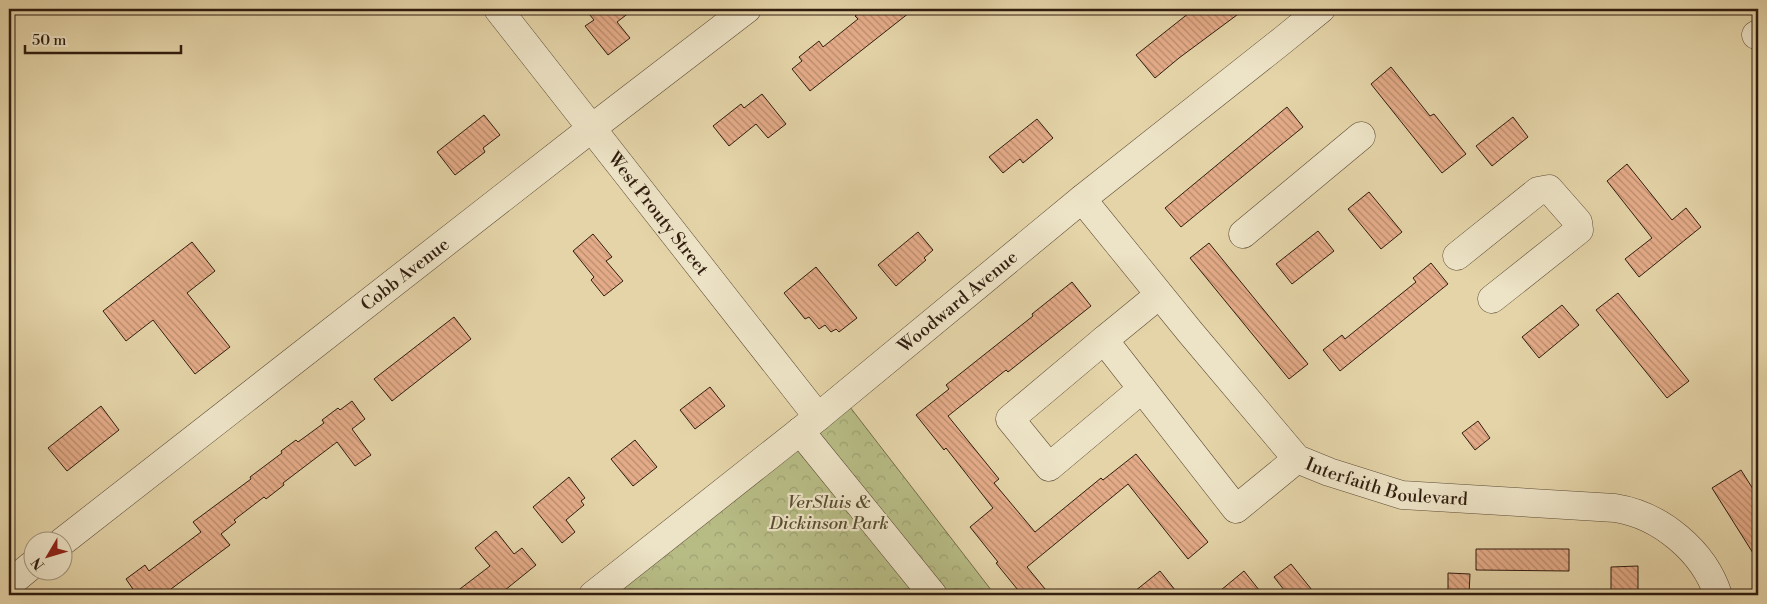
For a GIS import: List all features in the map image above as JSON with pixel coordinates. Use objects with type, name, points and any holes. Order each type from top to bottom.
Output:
[{"type":"street","name":"West Prouty Street","points":[[498,9],[592,128],[933,595]]},
{"type":"street","name":"Cobb Avenue","points":[[72,534],[747,9]]},
{"type":"street","name":"Woodward Avenue","points":[[593,595],[809,424],[1082,199],[1321,9]]},
{"type":"street","points":[[1243,234],[1361,136]]},
{"type":"street","points":[[1457,256],[1538,191],[1549,189],[1578,222],[1578,230],[1492,299]]},
{"type":"street","name":"Interfaith Boulevard","points":[[1082,199],[1159,295],[1297,459],[1329,472],[1402,495],[1615,508],[1632,511],[1663,526],[1678,537],[1703,566],[1718,595]]},
{"type":"street","points":[[1142,389],[1049,467],[1010,419],[1159,295]]},
{"type":"street","points":[[1104,340],[1236,509],[1297,459]]},
{"type":"street","points":[[9,584],[22,573]]},
{"type":"green space","name":"VerSluis & Dickinson Park","points":[[843,398],[995,595],[594,595]]},
{"type":"building","points":[[585,9],[634,9],[617,22],[630,38],[608,55],[585,26],[594,20]]},
{"type":"building","points":[[864,9],[914,9],[810,91],[792,69],[802,61],[799,57],[819,41],[823,47],[858,19],[855,16]]},
{"type":"building","points":[[1194,9],[1245,9],[1155,78],[1136,55]]},
{"type":"building","points":[[1391,67],[1430,116],[1434,114],[1466,154],[1442,173],[1371,84]]},
{"type":"building","points":[[762,94],[786,124],[768,138],[756,124],[729,146],[713,126],[741,104],[744,108]]},
{"type":"building","points":[[1287,107],[1303,127],[1181,227],[1165,208]]},
{"type":"building","points":[[484,115],[500,135],[483,148],[485,152],[455,175],[437,152]]},
{"type":"building","points":[[1513,117],[1528,137],[1492,166],[1476,146]]},
{"type":"building","points":[[1037,119],[1053,138],[1023,163],[1020,159],[1003,173],[989,157]]},
{"type":"building","points":[[1627,164],[1672,220],[1686,208],[1701,227],[1639,277],[1625,259],[1652,238],[1607,181]]},
{"type":"building","points":[[1369,192],[1402,232],[1381,249],[1348,209]]},
{"type":"building","points":[[1318,231],[1334,251],[1292,284],[1276,264]]},
{"type":"building","points":[[918,232],[933,250],[924,258],[926,260],[896,286],[878,265]]},
{"type":"building","points":[[593,234],[612,257],[606,261],[623,281],[604,296],[591,280],[594,277],[573,251]]},
{"type":"building","points":[[192,242],[215,271],[187,293],[230,347],[195,374],[153,320],[126,341],[103,311]]},
{"type":"building","points":[[1209,243],[1308,364],[1289,379],[1190,258]]},
{"type":"building","points":[[1431,263],[1448,284],[1340,371],[1323,350],[1342,335],[1345,339],[1416,282],[1413,278]]},
{"type":"building","points":[[816,267],[857,318],[839,332],[836,329],[831,332],[825,325],[819,329],[809,317],[805,319],[784,293]]},
{"type":"building","points":[[1072,282],[1091,306],[1008,372],[1006,370],[948,416],[999,479],[994,483],[1035,532],[1101,478],[1103,480],[1136,454],[1208,542],[1188,559],[1128,484],[1027,567],[1050,595],[1022,595],[970,527],[993,508],[946,448],[944,450],[916,415],[949,389],[946,385],[1033,316],[1032,314]]},
{"type":"building","points":[[1618,293],[1689,381],[1667,398],[1596,310]]},
{"type":"building","points":[[1562,305],[1579,325],[1539,358],[1522,337]]},
{"type":"building","points":[[454,317],[471,339],[392,401],[374,379]]},
{"type":"building","points":[[710,387],[725,406],[695,429],[680,410]]},
{"type":"building","points":[[352,401],[365,419],[352,429],[371,455],[355,466],[337,442],[283,483],[284,485],[266,499],[264,497],[234,520],[236,522],[221,534],[230,545],[163,595],[137,595],[126,579],[145,565],[149,571],[201,532],[193,522],[251,479],[250,477],[282,453],[281,451],[296,440],[298,442],[324,423],[322,420],[338,408],[340,410]]},
{"type":"building","points":[[101,406],[119,430],[67,471],[48,448]]},
{"type":"building","points":[[1478,421],[1490,438],[1475,450],[1462,433]]},
{"type":"building","points":[[635,440],[657,467],[633,486],[611,459]]},
{"type":"building","points":[[1741,470],[1758,497],[1758,561],[1712,488]]},
{"type":"building","points":[[569,477],[585,498],[581,501],[584,505],[566,520],[575,532],[562,543],[533,507]]},
{"type":"building","points":[[496,531],[514,554],[522,548],[536,565],[499,595],[452,595],[490,566],[475,548]]},
{"type":"building","points":[[1476,549],[1569,549],[1569,571],[1476,570]]},
{"type":"building","points":[[1291,564],[1316,595],[1288,595],[1274,577]]},
{"type":"building","points":[[1638,566],[1638,595],[1611,595],[1611,567]]},
{"type":"building","points":[[1160,571],[1179,595],[1130,595]]},
{"type":"building","points":[[1244,571],[1263,595],[1215,595]]},
{"type":"building","points":[[1448,573],[1470,574],[1469,595],[1448,595]]}]
